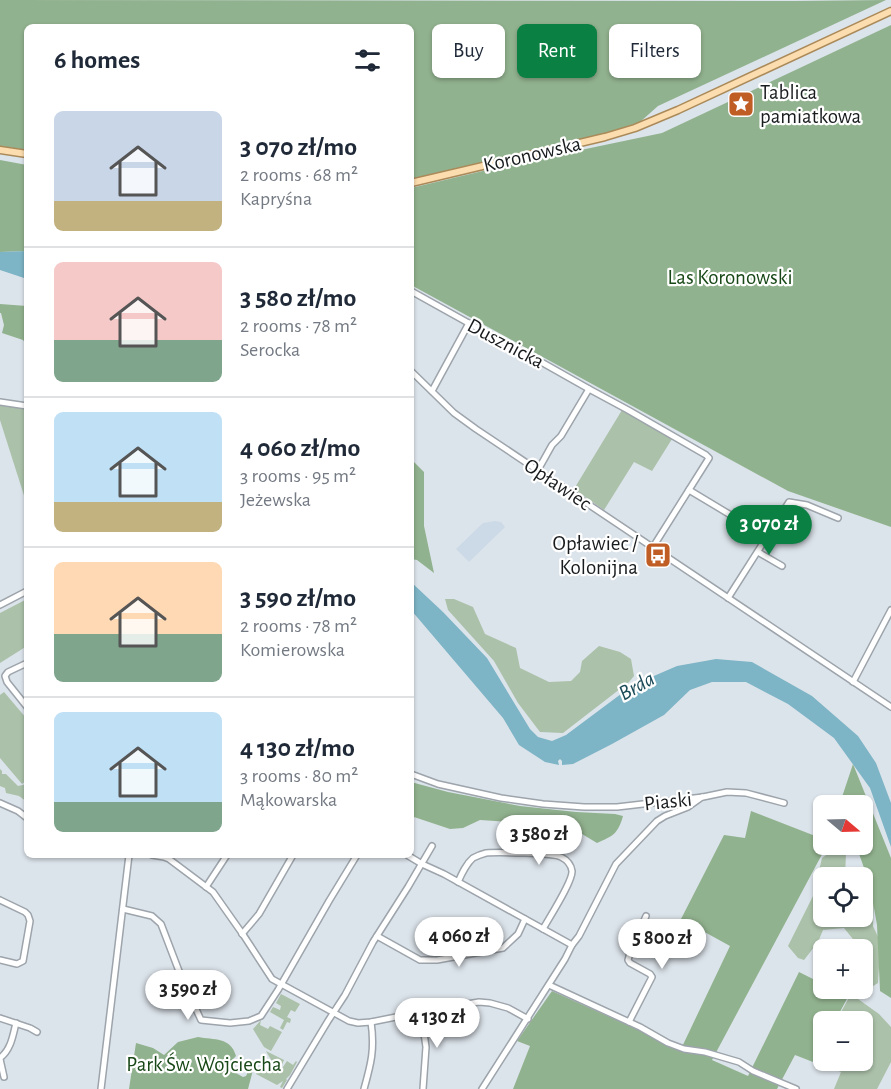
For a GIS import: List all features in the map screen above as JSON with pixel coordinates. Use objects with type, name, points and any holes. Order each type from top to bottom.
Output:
[{"type":"main road","name":"Koronowska","points":[[414,182],[606,137],[651,122],[891,11]]},
{"type":"main road","points":[[0,150],[24,154]]},
{"type":"street","name":"Dusznicka","points":[[414,293],[709,458],[689,490]]},
{"type":"street","points":[[432,392],[469,323]]},
{"type":"street","name":"Opławiec","points":[[414,375],[454,413],[468,423],[891,707]]},
{"type":"street","points":[[538,470],[589,390]]},
{"type":"street","points":[[0,402],[24,406]]},
{"type":"street","points":[[653,548],[689,490],[734,517]]},
{"type":"street","points":[[728,598],[789,502],[807,505],[837,518]]},
{"type":"street","points":[[758,552],[782,566]]},
{"type":"street","points":[[0,604],[24,592]]},
{"type":"street","points":[[853,682],[891,610]]},
{"type":"street","points":[[24,664],[8,672],[5,676],[24,703]]},
{"type":"street","name":"Piaski","points":[[414,775],[438,784],[501,798],[543,804],[617,807],[727,792],[746,793],[784,803]]},
{"type":"street","points":[[482,1089],[579,936],[616,864],[657,820],[688,807],[703,797]]},
{"type":"street","points":[[0,803],[24,816]]},
{"type":"street","points":[[288,1089],[432,846]]},
{"type":"street","points":[[458,882],[469,862],[486,853],[543,854],[563,858],[569,862],[572,874],[543,929]]},
{"type":"street","points":[[100,1089],[129,858]]},
{"type":"street","points":[[170,858],[213,892],[272,979],[349,1021],[371,1023],[479,1002],[508,1008],[528,1019]]},
{"type":"street","points":[[207,887],[225,858]]},
{"type":"street","points":[[242,934],[259,914],[291,858]]},
{"type":"street","points":[[123,909],[152,916],[161,924],[201,1020],[230,1023],[249,1021],[261,1016],[282,985],[355,858]]},
{"type":"street","points":[[412,858],[572,945]]},
{"type":"street","points":[[0,900],[25,912],[30,921],[21,963],[15,964],[0,960]]},
{"type":"street","points":[[629,1022],[652,977],[628,960],[646,916]]},
{"type":"street","points":[[377,936],[420,960],[437,960],[503,948],[518,934],[525,919]]},
{"type":"street","points":[[549,985],[640,1027],[668,1043],[739,1062],[753,1071],[796,1089]]},
{"type":"street","points":[[421,1012],[426,1047],[423,1089]]},
{"type":"street","points":[[0,1018],[37,1032]]},
{"type":"street","points":[[4,1077],[0,1058],[9,1048],[16,1023]]},
{"type":"street","points":[[364,1089],[374,1050],[371,1023]]},
{"type":"shaded area","points":[[501,522],[505,527],[469,562],[456,549],[483,523]]},
{"type":"green space","points":[[0,0],[886,0],[658,106],[640,122],[604,134],[414,179],[414,24],[24,24],[24,150],[0,146]]},
{"type":"green space","name":"Las Koronowski","points":[[891,25],[891,527],[788,491],[414,287],[414,187],[662,133]]},
{"type":"green space","points":[[0,160],[24,164],[24,251],[0,252]]},
{"type":"green space","points":[[0,304],[24,306],[24,342],[2,333],[4,325]]},
{"type":"green space","points":[[0,404],[24,408],[24,496],[0,420]]},
{"type":"green space","points":[[622,410],[672,439],[652,471],[634,462],[604,510],[574,489]]},
{"type":"green space","points":[[414,462],[424,472],[424,526],[434,573],[414,560]]},
{"type":"green space","points":[[445,599],[454,599],[473,607],[485,634],[516,648],[520,668],[549,682],[571,681],[580,672],[582,661],[599,646],[620,652],[631,659],[634,676],[563,733],[540,732],[518,703],[494,661],[448,610]]},
{"type":"green space","points":[[24,601],[24,648],[0,663],[0,613]]},
{"type":"green space","points":[[4,692],[24,715],[24,782],[22,784],[0,758],[0,695]]},
{"type":"green space","points":[[853,764],[866,795],[843,795]]},
{"type":"green space","points":[[0,769],[2,774],[6,774],[18,786],[24,785],[24,800],[6,793],[5,788],[0,786]]},
{"type":"green space","points":[[414,783],[520,806],[623,816],[614,834],[597,843],[582,834],[524,823],[480,820],[463,828],[450,829],[414,817]]},
{"type":"green space","points":[[751,811],[813,835],[813,855],[822,855],[815,867],[813,867],[813,871],[712,1060],[748,1076],[799,972],[813,979],[813,999],[847,999],[840,1011],[813,1011],[813,1062],[795,1055],[777,1089],[513,1089],[530,1046],[517,1041],[552,991],[681,1049],[730,946],[681,919],[724,835],[745,838]]},
{"type":"green space","points":[[873,813],[891,858],[891,998],[880,991],[877,925],[873,902],[873,867],[864,867],[860,855],[873,855]]},
{"type":"green space","points":[[826,855],[846,855],[845,867],[820,867],[822,858]]},
{"type":"green space","points":[[813,896],[813,927],[873,926],[883,948],[878,983],[873,986],[873,939],[853,939],[844,928],[823,930],[819,939],[813,939],[813,948],[804,960],[798,958],[788,946]]},
{"type":"green space","points":[[281,994],[300,1004],[295,1012],[291,1010],[287,1017],[291,1019],[290,1023],[287,1022],[283,1030],[280,1028],[284,1020],[270,1012],[273,1007],[280,1010],[281,1006],[276,1003]]},
{"type":"green space","points":[[848,999],[858,999],[879,1014],[891,1027],[891,1062],[877,1089],[834,1089],[841,1072],[839,1071],[873,1071],[873,1011],[842,1011]]},
{"type":"green space","points":[[261,1020],[260,1025],[268,1029],[270,1026],[282,1032],[271,1051],[264,1047],[253,1029]]},
{"type":"green space","name":"Park Św. Wojciecha","points":[[198,1037],[221,1040],[230,1045],[236,1056],[231,1061],[230,1067],[234,1072],[243,1077],[250,1068],[253,1070],[248,1089],[129,1089],[136,1043],[153,1048],[164,1055],[178,1042]]},
{"type":"green space","points":[[266,1051],[284,1060],[281,1070],[287,1061],[293,1065],[297,1062],[286,1079],[290,1082],[287,1080],[282,1088],[280,1087],[283,1081],[277,1085],[256,1074],[266,1061],[274,1065]]},
{"type":"water","points":[[24,251],[24,278],[0,270],[0,252]]},
{"type":"water","name":"Brda","points":[[414,585],[487,658],[530,729],[538,737],[552,741],[566,735],[633,685],[677,666],[716,659],[752,662],[812,696],[858,736],[876,763],[891,803],[891,847],[870,788],[834,738],[788,704],[746,682],[712,682],[690,690],[664,715],[573,764],[562,765],[560,759],[559,765],[545,762],[519,745],[503,718],[414,614]]},
{"type":"place","name":"Tablica pamiatkowa","points":[[741,104]]},
{"type":"place","name":"Opławiec / Kolonijna","points":[[658,555]]}]
